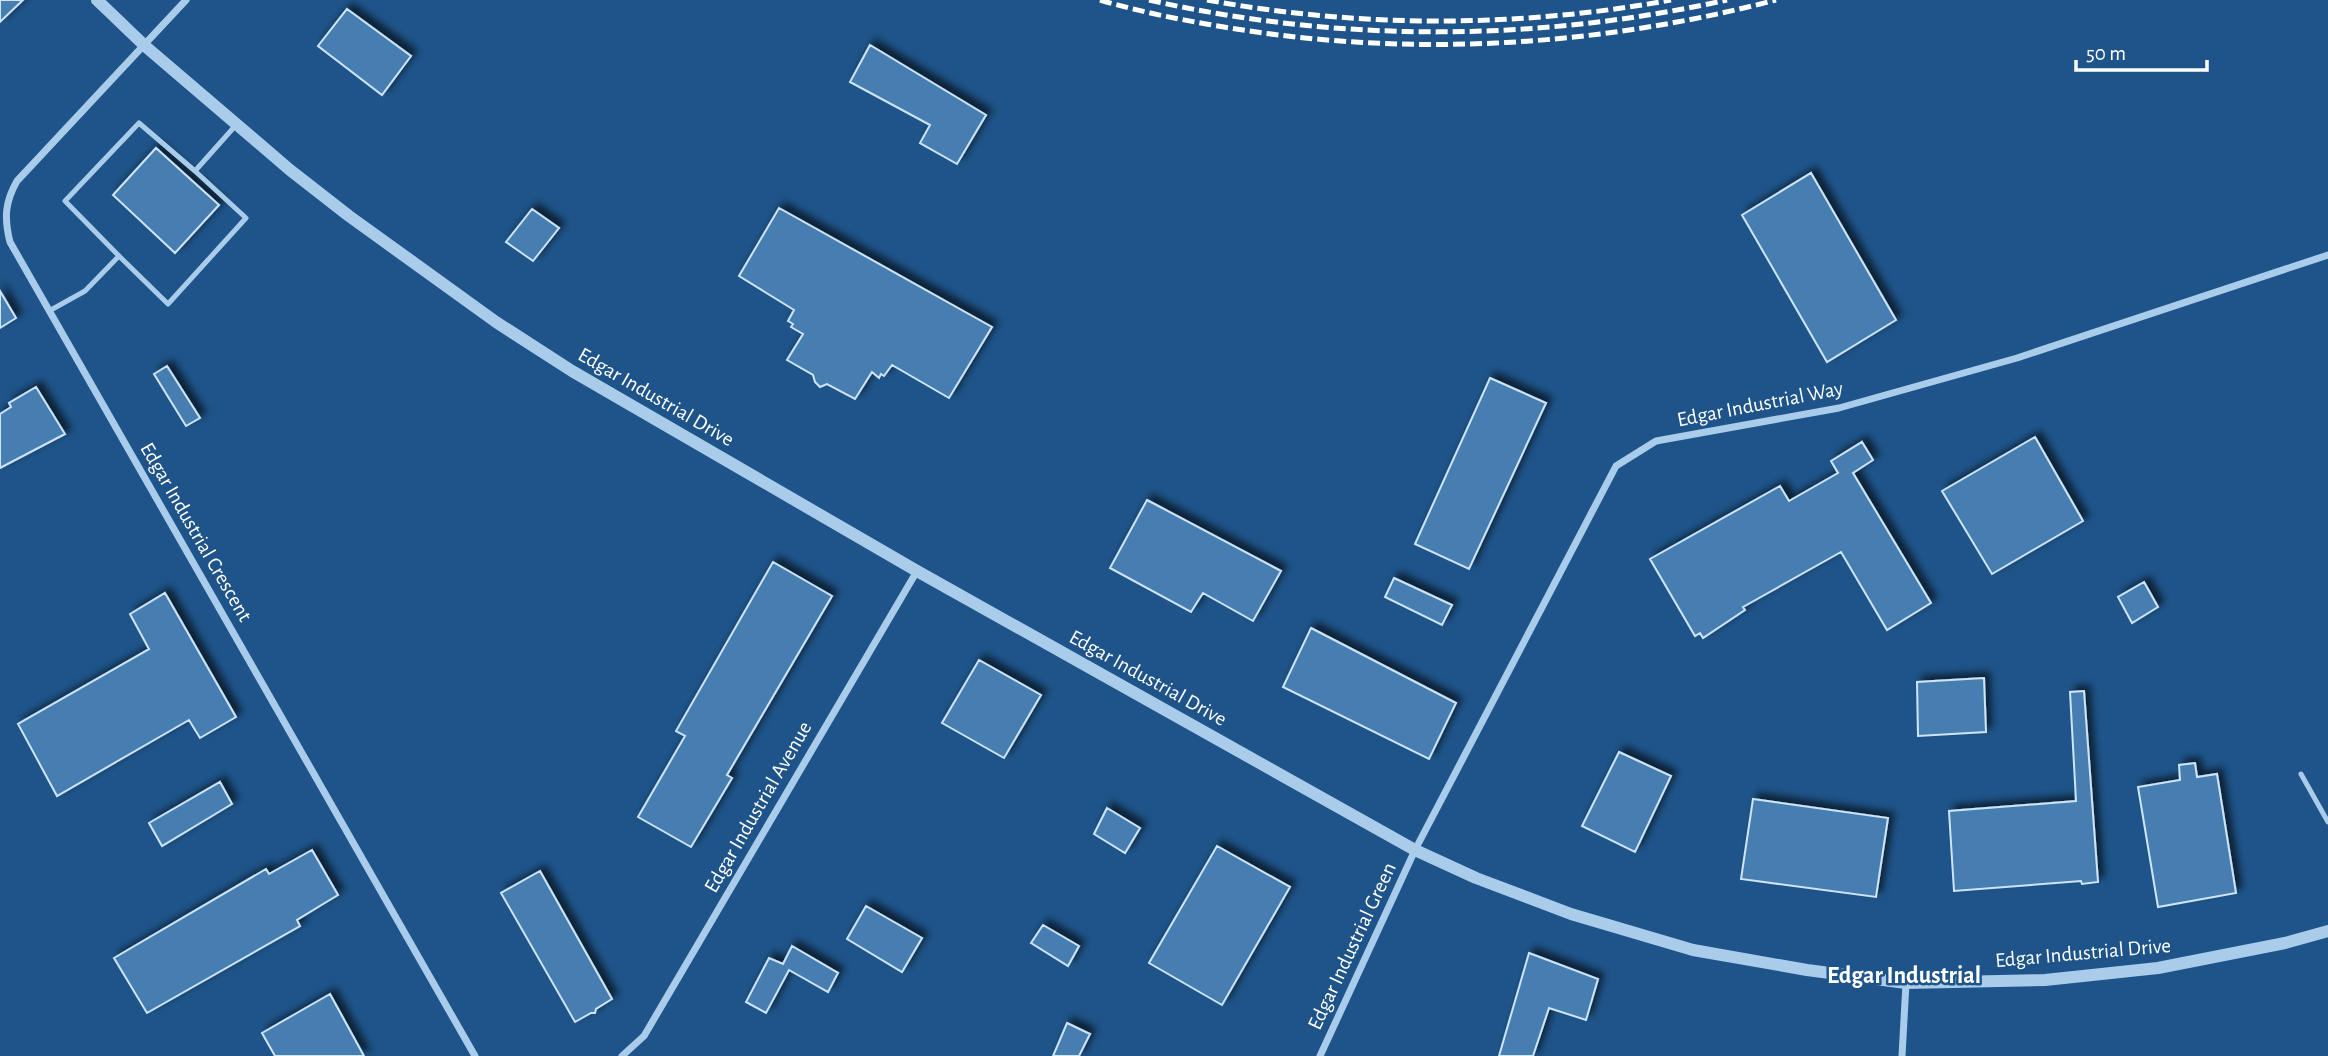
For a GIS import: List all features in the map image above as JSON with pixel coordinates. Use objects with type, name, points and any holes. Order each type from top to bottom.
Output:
[{"type":"street","name":"Edgar Industrial Drive","points":[[97,0],[145,46],[236,125],[349,216],[496,322],[572,371],[917,571],[1415,850],[1476,878],[1571,914],[1693,950],[1807,970],[1906,983],[2045,980],[2158,968],[2285,943],[2328,931]]},
{"type":"street","name":"Edgar Industrial Crescent","points":[[186,0],[17,181],[10,193],[6,216],[10,242],[475,1056]]},
{"type":"street","name":"Edgar Industrial Way","points":[[1415,850],[1616,466],[1656,441],[1852,405],[2017,358],[2328,256]]},
{"type":"street","name":"Edgar Industrial Avenue","points":[[622,1056],[643,1036],[917,571]]},
{"type":"street","name":"Edgar Industrial Green","points":[[1320,1056],[1415,850]]},
{"type":"street","points":[[1902,1056],[1906,983]]},
{"type":"lane","points":[[139,123],[195,170],[246,218],[168,303],[65,201],[139,123]]},
{"type":"lane","points":[[195,170],[236,125]]},
{"type":"lane","points":[[49,311],[85,291],[119,256]]},
{"type":"lane","points":[[2301,774],[2328,822]]},
{"type":"building","points":[[0,0],[23,0],[0,22]]},
{"type":"building","points":[[347,9],[411,56],[382,95],[318,46]]},
{"type":"building","points":[[870,45],[986,115],[957,164],[920,143],[930,125],[850,82]]},
{"type":"building","points":[[156,148],[219,205],[175,253],[113,195]]},
{"type":"building","points":[[1811,173],[1896,320],[1827,362],[1742,215]]},
{"type":"building","points":[[779,208],[992,327],[949,398],[892,365],[884,376],[881,374],[879,378],[872,372],[855,399],[827,384],[820,387],[813,375],[787,360],[803,334],[791,327],[793,324],[788,321],[794,310],[739,276]]},
{"type":"building","points":[[532,209],[559,228],[533,261],[506,242]]},
{"type":"building","points":[[0,291],[16,318],[0,328]]},
{"type":"building","points":[[167,366],[200,418],[186,426],[154,374]]},
{"type":"building","points":[[1490,378],[1546,403],[1469,569],[1415,544]]},
{"type":"building","points":[[36,387],[65,434],[0,468],[0,414],[11,407],[9,403]]},
{"type":"building","points":[[2035,437],[2083,521],[1992,574],[1942,491]]},
{"type":"building","points":[[1862,442],[1873,460],[1853,473],[1931,603],[1887,630],[1841,552],[1743,607],[1745,610],[1703,638],[1700,633],[1695,636],[1650,559],[1780,486],[1789,501],[1838,473],[1831,461]]},
{"type":"building","points":[[1147,500],[1281,571],[1253,621],[1203,593],[1191,612],[1110,568]]},
{"type":"building","points":[[773,562],[832,596],[727,775],[732,778],[691,847],[638,817],[685,736],[676,731]]},
{"type":"building","points":[[1394,578],[1452,605],[1442,625],[1385,597]]},
{"type":"building","points":[[2144,582],[2158,607],[2132,623],[2118,597]]},
{"type":"building","points":[[165,593],[236,717],[200,738],[189,720],[57,796],[18,724],[149,649],[130,614]]},
{"type":"building","points":[[1311,628],[1456,703],[1429,759],[1283,687]]},
{"type":"building","points":[[979,660],[1041,695],[1004,758],[942,723]]},
{"type":"building","points":[[1984,678],[1986,732],[1918,736],[1917,682]]},
{"type":"building","points":[[2084,691],[2098,882],[1954,891],[1949,811],[2076,801],[2070,692]]},
{"type":"building","points":[[1619,752],[1671,776],[1635,852],[1582,826]]},
{"type":"building","points":[[2195,763],[2197,777],[2217,774],[2236,893],[2158,907],[2138,787],[2180,780],[2179,765]]},
{"type":"building","points":[[220,782],[232,804],[162,846],[149,823]]},
{"type":"building","points":[[1753,799],[1888,818],[1876,897],[1741,879]]},
{"type":"building","points":[[1107,808],[1140,828],[1125,853],[1094,834]]},
{"type":"building","points":[[1217,846],[1290,887],[1222,1005],[1149,963]]},
{"type":"building","points":[[312,850],[338,895],[297,920],[300,926],[147,1013],[114,958],[266,869],[269,874]]},
{"type":"building","points":[[540,871],[612,999],[596,1009],[595,1013],[575,1022],[501,893]]},
{"type":"building","points":[[866,906],[922,938],[902,972],[847,939]]},
{"type":"building","points":[[1043,925],[1079,946],[1068,966],[1031,943]]},
{"type":"building","points":[[792,946],[838,973],[828,992],[789,970],[766,1013],[746,1002],[769,958],[783,964]]},
{"type":"building","points":[[1529,953],[1598,979],[1586,1020],[1549,1008],[1533,1056],[1499,1056]]},
{"type":"building","points":[[330,994],[364,1056],[275,1056],[262,1033]]},
{"type":"building","points":[[1067,1023],[1090,1034],[1079,1056],[1053,1056]]},
{"type":"railway","points":[[1100,0],[1177,19],[1293,37],[1432,44],[1502,43],[1571,37],[1708,16],[1776,0]]},
{"type":"railway","points":[[1149,0],[1293,24],[1438,32],[1583,24],[1727,0]]},
{"type":"railway","points":[[1207,0],[1323,16],[1439,21],[1555,16],[1671,0]]},
{"type":"district","name":"Edgar Industrial","points":[[1904,976]]}]
